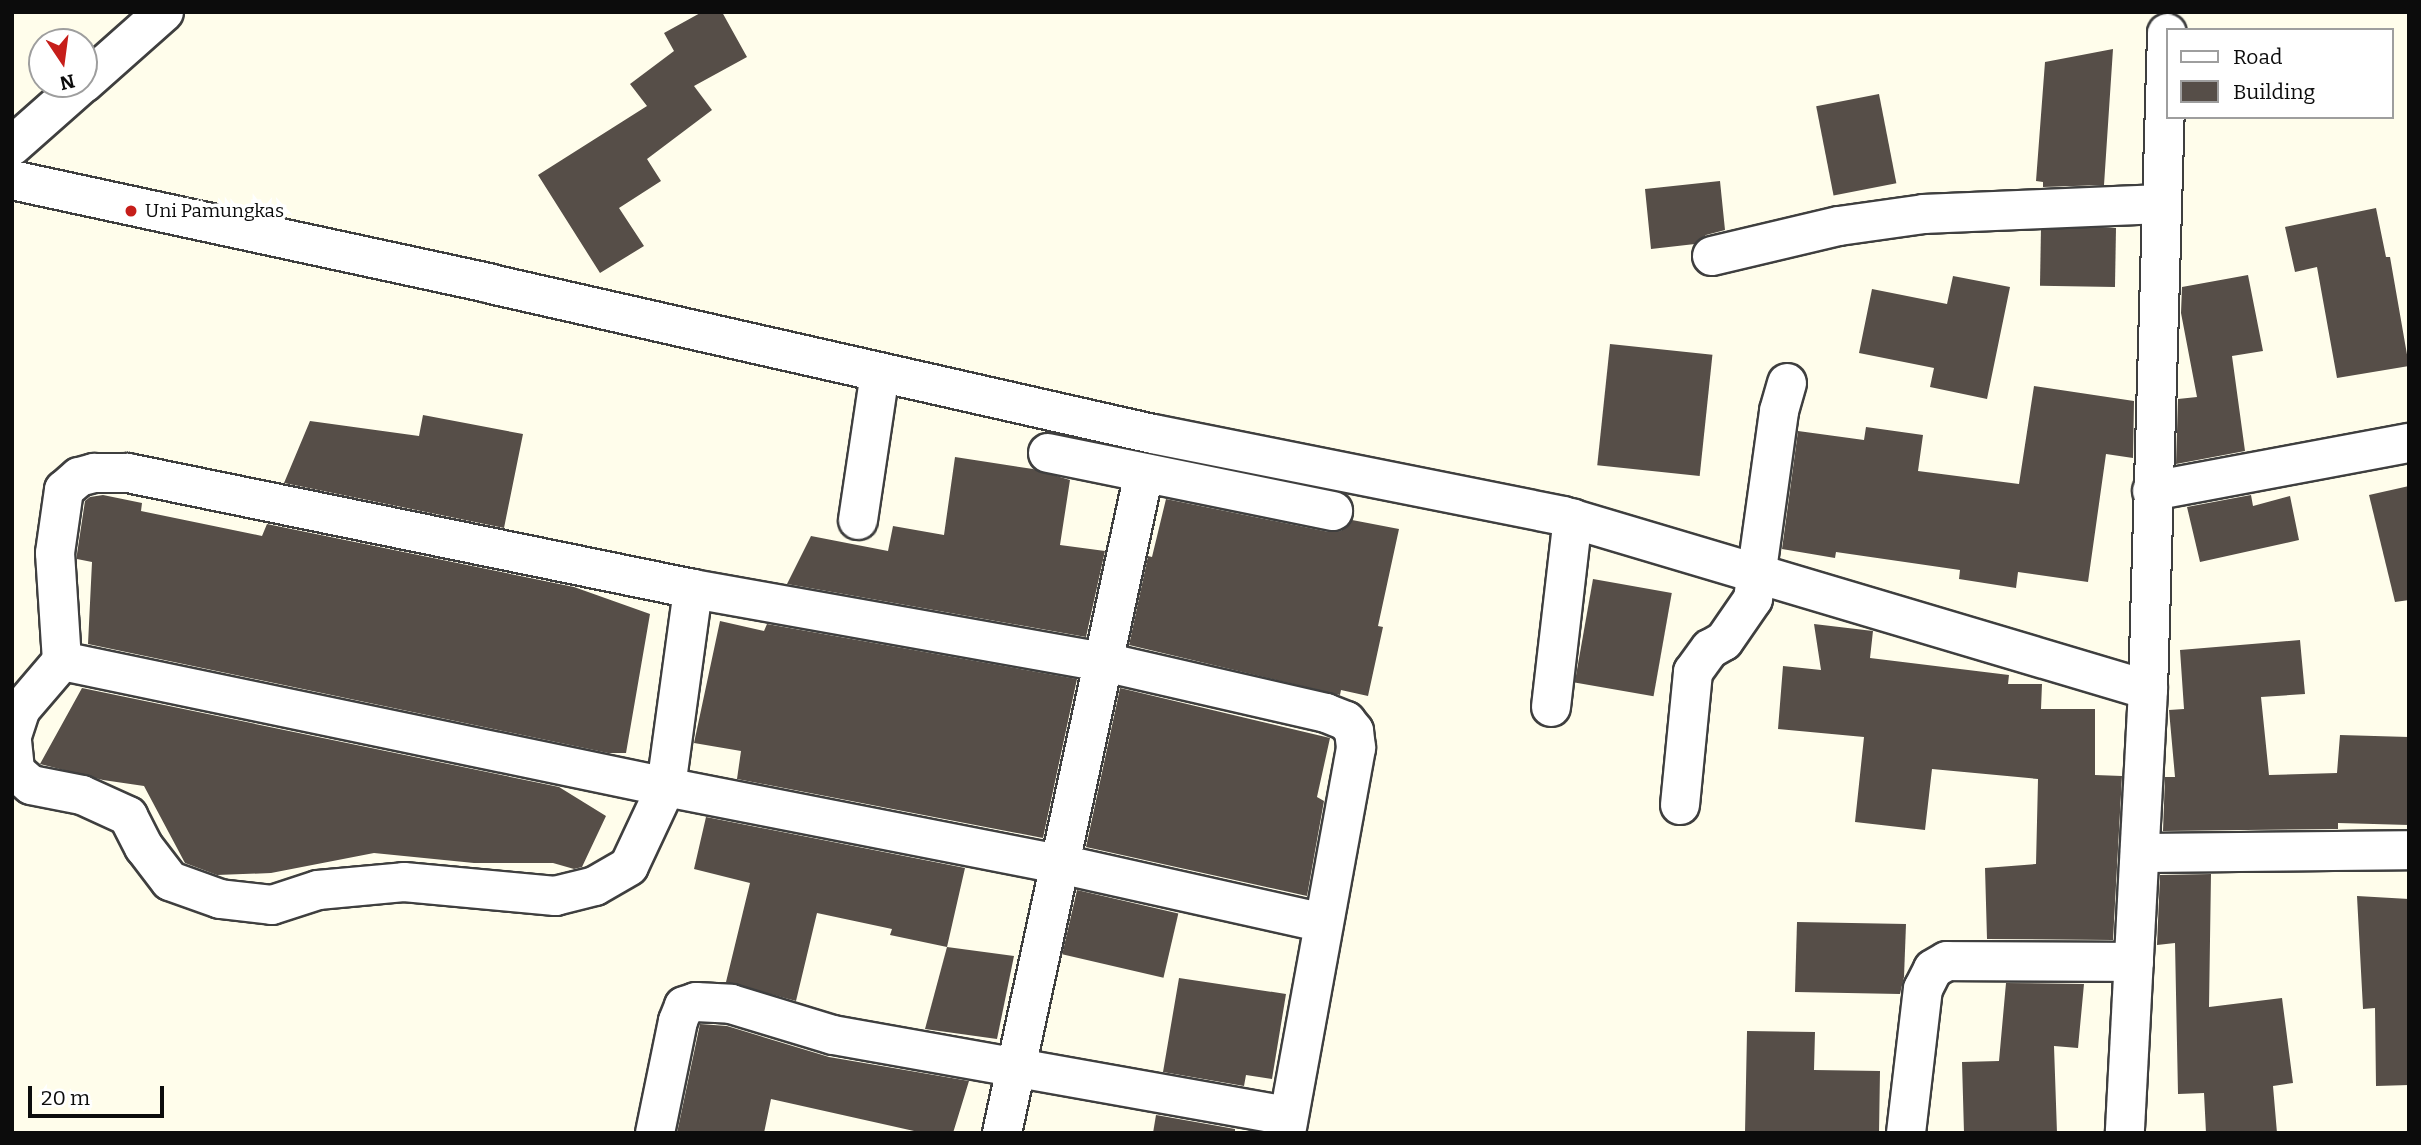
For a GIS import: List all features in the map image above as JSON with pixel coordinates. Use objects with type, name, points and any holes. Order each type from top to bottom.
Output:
[{"type":"street","points":[[98,70],[164,12]]},
{"type":"street","points":[[2125,1133],[2148,690],[2166,60]]},
{"type":"street","points":[[12,146],[66,98]]},
{"type":"street","points":[[12,180],[505,287],[1153,434],[1573,518],[2148,690]]},
{"type":"street","points":[[1712,256],[1839,226],[1924,214],[2161,204]]},
{"type":"street","points":[[858,520],[880,373]]},
{"type":"street","points":[[1680,805],[1693,673],[1710,649],[1724,641],[1753,599],[1779,411],[1787,383]]},
{"type":"street","points":[[2152,491],[2409,443]]},
{"type":"street","points":[[1048,453],[1333,511]]},
{"type":"street","points":[[655,1133],[678,1021],[684,1006],[696,1002],[731,1004],[833,1035],[1018,1069],[1287,1124],[1356,748],[1354,731],[1346,721],[1326,713],[1104,662],[693,589],[128,473],[94,473],[79,477],[64,490],[55,553],[62,661],[21,709],[12,739],[15,771],[31,785],[82,795],[128,816],[144,847],[170,881],[243,904],[272,905],[318,890],[404,882],[555,896],[595,886],[629,866],[666,787],[693,589]]},
{"type":"street","points":[[1002,1133],[1018,1069],[1144,473]]},
{"type":"street","points":[[1551,707],[1573,518]]},
{"type":"street","points":[[62,661],[666,787],[1060,864],[1323,923]]},
{"type":"street","points":[[2140,853],[2409,850]]},
{"type":"street","points":[[1906,1133],[1923,989],[1933,969],[1947,961],[2134,962]]},
{"type":"building","points":[[702,12],[722,12],[747,57],[694,86],[712,110],[647,159],[661,181],[619,208],[644,246],[600,273],[538,175],[647,106],[630,84],[674,51],[664,33]]},
{"type":"building","points":[[2113,49],[2104,185],[2043,187],[2043,182],[2036,181],[2045,62]]},
{"type":"building","points":[[1879,94],[1896,183],[1834,196],[1816,106]]},
{"type":"building","points":[[1720,181],[1725,230],[1706,235],[1695,244],[1651,249],[1645,189]]},
{"type":"building","points":[[2376,208],[2386,257],[2390,257],[2409,366],[2337,378],[2317,267],[2295,272],[2285,227]]},
{"type":"building","points":[[2041,227],[2116,228],[2115,287],[2040,286]]},
{"type":"building","points":[[2248,275],[2263,351],[2232,356],[2245,451],[2176,464],[2178,399],[2197,397],[2181,313],[2182,287]]},
{"type":"building","points":[[1953,276],[2010,287],[1987,399],[1930,387],[1934,368],[1859,353],[1872,289],[1947,304]]},
{"type":"building","points":[[1610,344],[1712,355],[1700,476],[1597,465]]},
{"type":"building","points":[[2034,386],[2134,401],[2133,458],[2106,454],[2088,582],[2018,572],[2016,588],[1959,579],[1960,570],[1836,552],[1835,558],[1782,549],[1798,431],[1864,440],[1866,427],[1923,435],[1918,471],[2019,484]]},
{"type":"building","points":[[423,415],[523,434],[504,528],[284,483],[310,421],[419,436]]},
{"type":"building","points":[[955,457],[1033,469],[1070,480],[1060,545],[1105,551],[1086,637],[787,584],[811,536],[888,551],[893,526],[944,535]]},
{"type":"building","points":[[2409,486],[2409,600],[2395,602],[2369,495]]},
{"type":"building","points":[[103,495],[142,503],[141,511],[262,536],[267,524],[574,587],[650,614],[626,753],[608,753],[88,644],[92,562],[77,559],[77,554],[85,501],[90,497]]},
{"type":"building","points":[[2251,495],[2253,506],[2290,496],[2299,540],[2200,562],[2187,507]]},
{"type":"building","points":[[1166,499],[1329,532],[1341,531],[1352,520],[1399,529],[1378,626],[1383,627],[1368,696],[1341,690],[1340,695],[1129,645],[1148,556],[1152,557]]},
{"type":"building","points":[[1593,579],[1672,593],[1654,696],[1575,682]]},
{"type":"building","points":[[720,621],[764,631],[767,624],[1077,679],[1043,838],[737,779],[741,751],[694,743]]},
{"type":"building","points":[[1814,624],[1873,631],[1870,658],[2009,675],[2008,684],[2042,684],[2041,709],[2095,709],[2095,775],[2122,776],[2113,940],[1987,939],[1985,868],[2036,864],[2038,779],[1932,769],[1925,830],[1855,822],[1864,737],[1778,729],[1783,666],[1821,670]]},
{"type":"building","points":[[2300,640],[2305,694],[2261,697],[2269,775],[2337,773],[2340,735],[2409,737],[2409,825],[2338,823],[2338,829],[2163,831],[2165,777],[2175,777],[2169,710],[2184,709],[2180,650]]},
{"type":"building","points":[[82,688],[559,787],[606,816],[582,867],[574,869],[553,863],[474,863],[374,853],[271,873],[217,875],[185,863],[144,786],[103,780],[40,764]]},
{"type":"building","points":[[1120,688],[1330,738],[1317,797],[1324,801],[1307,896],[1086,847]]},
{"type":"building","points":[[706,817],[965,868],[947,947],[890,935],[892,929],[817,913],[796,1001],[726,982],[750,883],[694,869]]},
{"type":"building","points":[[2211,874],[2209,1007],[2282,998],[2293,1083],[2273,1086],[2277,1133],[2206,1133],[2204,1093],[2178,1094],[2175,943],[2157,945],[2160,875]]},
{"type":"building","points":[[1077,890],[1178,913],[1163,978],[1062,954]]},
{"type":"building","points":[[2357,896],[2409,899],[2409,1085],[2376,1086],[2375,1008],[2363,1009]]},
{"type":"building","points":[[1797,922],[1906,924],[1904,977],[1900,994],[1795,992]]},
{"type":"building","points":[[947,947],[1014,956],[997,1039],[925,1029]]},
{"type":"building","points":[[1179,978],[1286,994],[1272,1079],[1246,1075],[1244,1086],[1163,1072]]},
{"type":"building","points":[[2006,983],[2084,984],[2078,1048],[2054,1046],[2057,1133],[1964,1133],[1962,1062],[1999,1061]]},
{"type":"building","points":[[700,1024],[727,1026],[829,1057],[969,1081],[953,1133],[923,1133],[771,1099],[764,1133],[677,1133]]},
{"type":"building","points":[[1747,1031],[1815,1032],[1814,1070],[1880,1071],[1879,1133],[1745,1133]]},
{"type":"building","points":[[1156,1115],[1235,1129],[1235,1133],[1153,1133]]},
{"type":"place","name":"Uni Pamungkas","points":[[131,211]]}]
